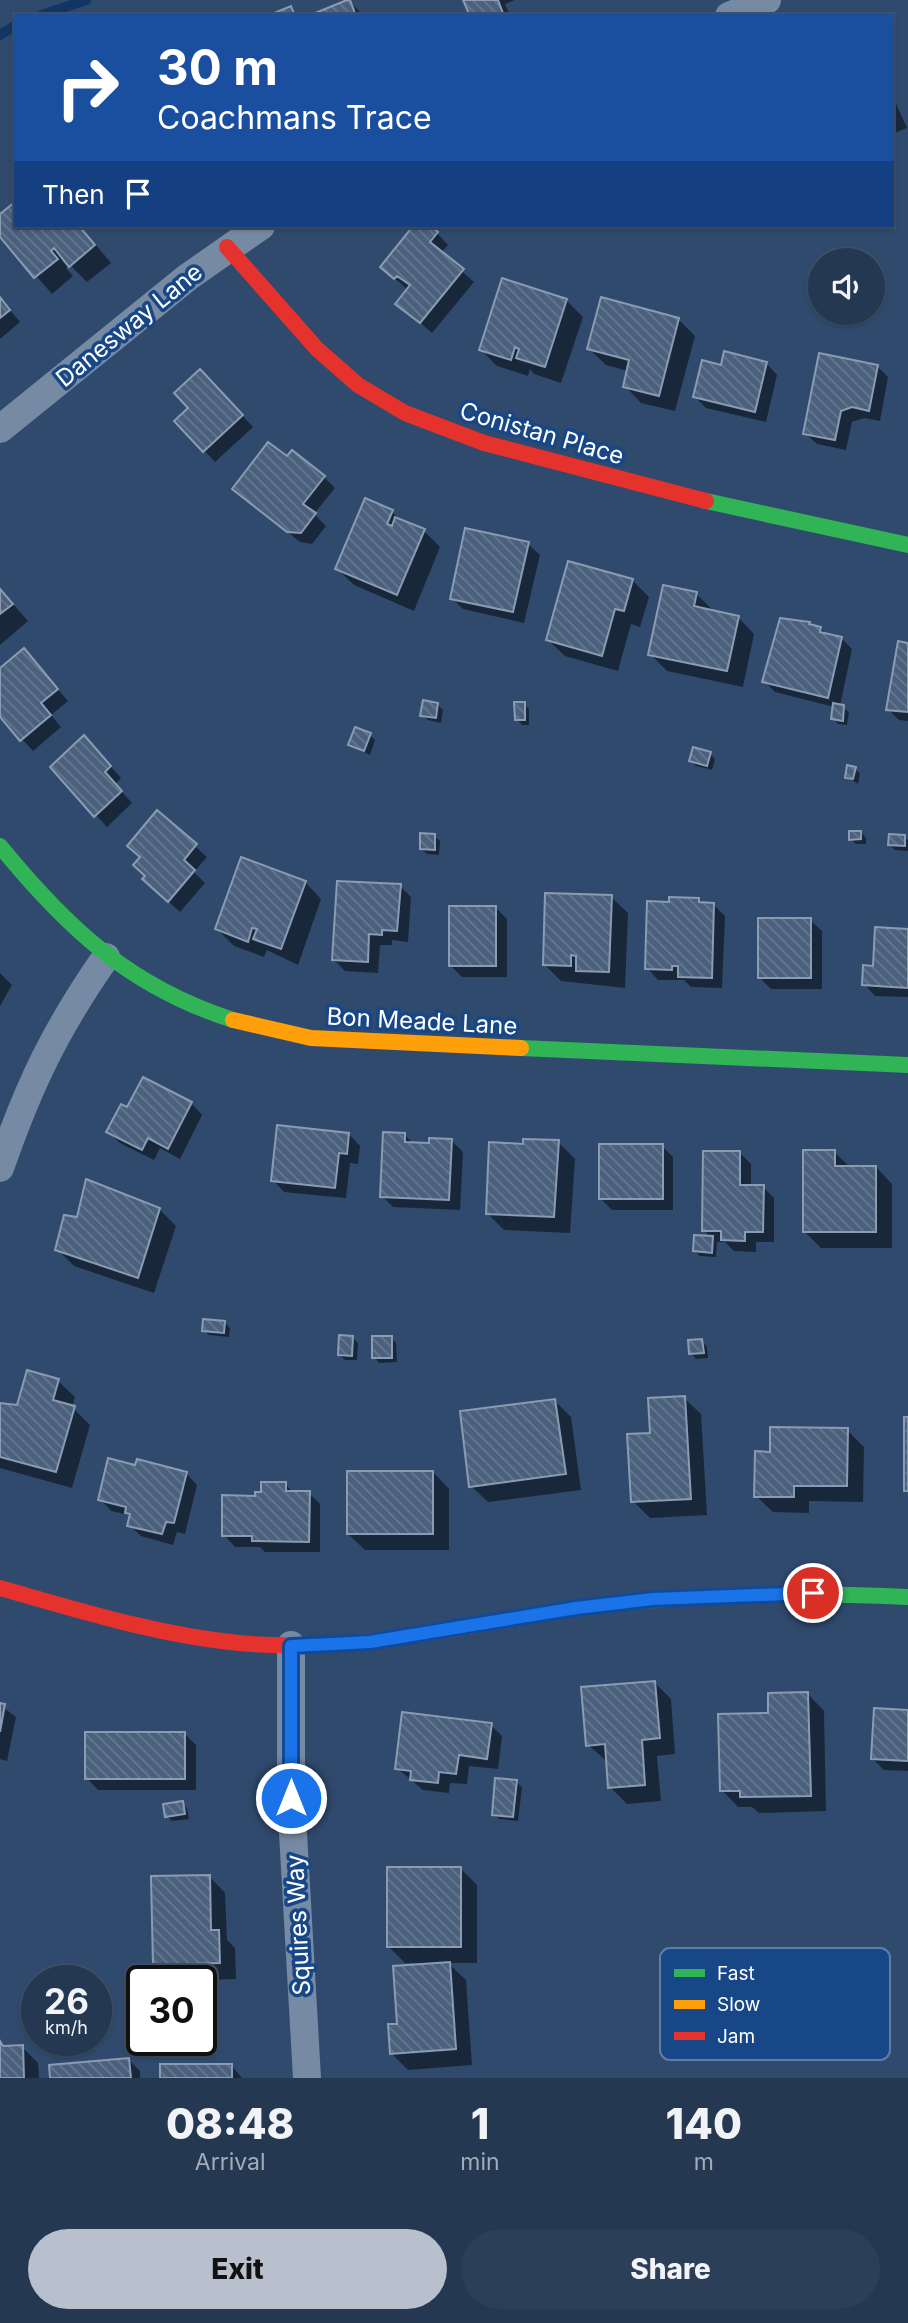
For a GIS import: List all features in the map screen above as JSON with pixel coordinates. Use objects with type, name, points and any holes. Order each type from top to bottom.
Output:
[{"type":"street","points":[[734,14],[767,0]]},
{"type":"street","name":"Danesway Lane","points":[[0,429],[227,247],[258,228]]},
{"type":"street","name":"Conistan Place","points":[[227,247],[293,326],[336,369],[382,400],[435,425],[544,459],[758,516],[908,545]]},
{"type":"street","name":"Bon Meade Lane","points":[[0,846],[64,917],[106,957],[169,995],[230,1021],[268,1032],[311,1038],[908,1065]]},
{"type":"street","points":[[0,1168],[25,1094],[56,1032],[106,957]]},
{"type":"street","points":[[0,1588],[144,1627],[291,1646],[383,1641],[576,1608],[653,1599],[813,1593],[908,1597]]},
{"type":"street","name":"Squires Way","points":[[291,1646],[291,1798],[307,2078]]},
{"type":"building","points":[[350,0],[355,14],[313,14]]},
{"type":"building","points":[[463,0],[498,0],[503,14],[469,14]]},
{"type":"building","points":[[291,6],[294,14],[274,14]]},
{"type":"building","points":[[14,203],[14,228],[81,228],[95,245],[69,267],[54,248],[51,251],[58,259],[34,278],[0,237],[0,214]]},
{"type":"building","points":[[411,228],[433,228],[438,232],[430,242],[464,269],[420,323],[395,304],[410,285],[397,276],[394,279],[380,267]]},
{"type":"building","points":[[502,278],[567,299],[545,367],[516,358],[519,349],[515,347],[511,360],[479,350]]},
{"type":"building","points":[[0,297],[10,310],[0,318]]},
{"type":"building","points":[[601,297],[679,318],[659,396],[623,387],[629,360],[587,349]]},
{"type":"building","points":[[724,351],[767,362],[755,412],[693,397],[702,360],[721,365]]},
{"type":"building","points":[[819,353],[878,365],[869,411],[852,407],[841,411],[835,440],[803,434]]},
{"type":"building","points":[[200,369],[243,415],[203,452],[174,421],[188,408],[174,393]]},
{"type":"building","points":[[268,442],[287,456],[292,450],[325,476],[303,504],[316,513],[301,533],[287,532],[232,489]]},
{"type":"building","points":[[365,498],[393,510],[387,524],[392,526],[395,517],[425,529],[397,595],[335,569]]},
{"type":"building","points":[[465,528],[529,542],[513,612],[450,599]]},
{"type":"building","points":[[568,561],[633,579],[624,611],[615,609],[602,656],[546,640]]},
{"type":"building","points":[[663,585],[697,592],[694,606],[739,616],[727,671],[648,655]]},
{"type":"building","points":[[0,589],[13,604],[0,614]]},
{"type":"building","points":[[780,618],[810,622],[809,624],[821,627],[820,632],[842,637],[828,698],[762,682]]},
{"type":"building","points":[[898,641],[908,643],[908,712],[886,710]]},
{"type":"building","points":[[24,648],[58,689],[41,703],[51,715],[20,741],[0,717],[0,668]]},
{"type":"building","points":[[423,700],[438,703],[436,718],[420,716]]},
{"type":"building","points":[[514,702],[525,702],[525,720],[515,720]]},
{"type":"building","points":[[833,703],[844,705],[843,721],[831,719]]},
{"type":"building","points":[[355,727],[371,733],[364,751],[348,745]]},
{"type":"building","points":[[84,735],[111,766],[105,772],[122,791],[94,817],[50,767]]},
{"type":"building","points":[[693,747],[711,752],[707,766],[689,761]]},
{"type":"building","points":[[847,765],[856,767],[853,779],[845,778]]},
{"type":"building","points":[[157,810],[197,844],[184,860],[195,870],[168,902],[142,879],[145,876],[133,865],[140,857],[127,846]]},
{"type":"building","points":[[849,831],[861,831],[861,839],[849,840]]},
{"type":"building","points":[[420,833],[435,834],[435,850],[420,849]]},
{"type":"building","points":[[889,834],[905,835],[905,846],[888,845]]},
{"type":"building","points":[[241,857],[306,881],[281,949],[253,939],[257,929],[252,928],[248,942],[215,929]]},
{"type":"building","points":[[337,881],[401,884],[397,931],[382,930],[382,935],[369,934],[368,962],[332,960]]},
{"type":"building","points":[[545,893],[612,895],[609,972],[576,971],[576,956],[571,955],[571,966],[543,965]]},
{"type":"building","points":[[669,897],[699,898],[699,902],[714,903],[712,978],[678,977],[678,966],[672,966],[672,970],[645,969],[647,901],[669,902]]},
{"type":"building","points":[[449,906],[496,906],[496,966],[449,966]]},
{"type":"building","points":[[758,918],[811,918],[811,978],[758,978]]},
{"type":"building","points":[[875,927],[908,929],[908,988],[862,985],[863,965],[873,966]]},
{"type":"building","points":[[143,1077],[192,1102],[168,1149],[148,1138],[142,1150],[106,1132],[121,1104],[127,1107]]},
{"type":"building","points":[[277,1125],[349,1133],[347,1154],[339,1153],[335,1188],[271,1181]]},
{"type":"building","points":[[383,1132],[405,1133],[405,1142],[429,1143],[429,1138],[452,1139],[449,1200],[380,1197]]},
{"type":"building","points":[[523,1139],[559,1140],[554,1217],[486,1214],[489,1142],[523,1144]]},
{"type":"building","points":[[599,1144],[663,1144],[663,1199],[599,1199]]},
{"type":"building","points":[[803,1150],[835,1150],[835,1166],[876,1166],[876,1232],[803,1232]]},
{"type":"building","points":[[703,1151],[740,1151],[740,1185],[764,1185],[763,1232],[745,1232],[745,1241],[721,1240],[721,1231],[702,1231]]},
{"type":"building","points":[[86,1179],[160,1208],[138,1278],[55,1250],[64,1215],[77,1217]]},
{"type":"building","points":[[694,1235],[713,1236],[712,1253],[693,1251]]},
{"type":"building","points":[[203,1319],[225,1321],[224,1333],[202,1331]]},
{"type":"building","points":[[339,1335],[353,1336],[352,1356],[338,1355]]},
{"type":"building","points":[[372,1336],[392,1336],[392,1358],[372,1358]]},
{"type":"building","points":[[702,1339],[704,1353],[689,1354],[688,1340]]},
{"type":"building","points":[[27,1370],[59,1379],[53,1400],[75,1406],[56,1472],[0,1457],[0,1403],[17,1405]]},
{"type":"building","points":[[685,1396],[691,1499],[631,1502],[627,1434],[650,1433],[648,1398]]},
{"type":"building","points":[[555,1399],[566,1474],[469,1487],[460,1411]]},
{"type":"building","points":[[904,1417],[908,1417],[908,1491],[904,1491]]},
{"type":"building","points":[[770,1427],[848,1428],[847,1486],[794,1486],[794,1497],[754,1497],[755,1451],[770,1452]]},
{"type":"building","points":[[108,1458],[135,1465],[137,1459],[187,1472],[174,1523],[166,1522],[162,1534],[127,1526],[130,1514],[125,1513],[126,1507],[98,1500]]},
{"type":"building","points":[[347,1471],[433,1471],[433,1534],[347,1534]]},
{"type":"building","points":[[261,1482],[286,1482],[286,1491],[310,1491],[309,1542],[252,1541],[252,1536],[222,1536],[222,1495],[255,1496],[255,1492],[261,1492]]},
{"type":"building","points":[[655,1681],[660,1738],[642,1740],[645,1785],[608,1788],[605,1744],[586,1746],[581,1687]]},
{"type":"building","points":[[808,1692],[811,1796],[740,1797],[740,1791],[720,1791],[718,1714],[768,1713],[768,1693]]},
{"type":"building","points":[[0,1703],[5,1704],[0,1732]]},
{"type":"building","points":[[874,1708],[908,1710],[908,1761],[871,1759]]},
{"type":"building","points":[[402,1712],[492,1723],[487,1759],[459,1755],[456,1774],[439,1772],[438,1783],[410,1780],[411,1771],[395,1769]]},
{"type":"building","points":[[85,1732],[185,1732],[185,1779],[85,1779]]},
{"type":"building","points":[[495,1778],[517,1780],[513,1817],[492,1815]]},
{"type":"building","points":[[183,1801],[185,1814],[165,1817],[163,1804]]},
{"type":"building","points":[[387,1867],[461,1867],[461,1947],[387,1947]]},
{"type":"building","points":[[210,1875],[211,1930],[219,1930],[220,1963],[153,1965],[151,1876]]},
{"type":"building","points":[[450,1962],[456,2049],[390,2054],[388,2024],[397,2024],[393,1966]]},
{"type":"building","points":[[0,2041],[3,2046],[21,2045],[24,2078],[0,2078]]},
{"type":"building","points":[[129,2058],[131,2078],[50,2078],[49,2065]]},
{"type":"building","points":[[160,2064],[232,2064],[232,2078],[160,2078]]},
{"type":"waterway","points":[[45,14],[86,0]]},
{"type":"waterway","points":[[0,35],[14,26]]},
{"type":"traffic: fast","points":[[706,501],[908,545]]},
{"type":"traffic: fast","points":[[0,846],[50,903],[103,951],[163,990],[233,1020]]},
{"type":"traffic: fast","points":[[521,1048],[908,1065]]},
{"type":"traffic: fast","points":[[530,1616],[624,1603],[719,1596],[908,1597]]},
{"type":"traffic: slow","points":[[233,1020],[311,1038],[521,1048]]},
{"type":"traffic: jam","points":[[227,247],[317,349],[358,385],[405,413],[484,443],[706,501]]},
{"type":"traffic: jam","points":[[0,1588],[118,1621],[178,1634],[239,1643],[276,1645],[385,1639],[530,1616]]},
{"type":"route","points":[[291,1798],[291,1646],[421,1636],[576,1608],[653,1599],[730,1594],[813,1593]]}]
